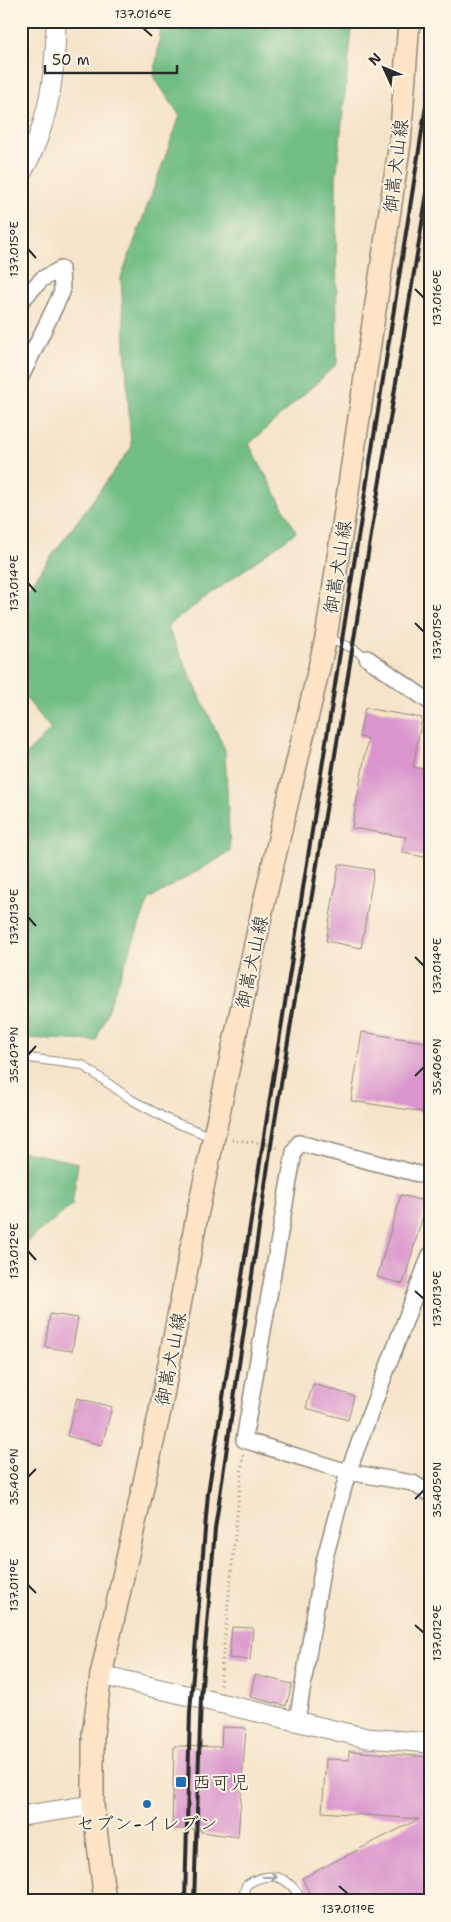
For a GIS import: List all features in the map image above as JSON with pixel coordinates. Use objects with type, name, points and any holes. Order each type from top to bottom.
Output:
[{"type":"main road","name":"御嵩犬山線","points":[[105,1901],[93,1805],[93,1734],[101,1675],[160,1411],[214,1138],[263,907],[326,638],[400,144],[409,21]]},
{"type":"street","points":[[21,174],[42,128],[56,54],[56,21]]},
{"type":"street","points":[[21,301],[42,279],[61,269],[62,292],[21,377]]},
{"type":"street","points":[[368,658],[430,702]]},
{"type":"street","points":[[430,1177],[299,1143],[294,1152],[244,1440],[348,1472],[413,1483],[430,1494]]},
{"type":"street","points":[[297,1721],[323,1565],[348,1472],[430,1255]]},
{"type":"street","points":[[101,1675],[367,1738],[430,1743]]},
{"type":"street","points":[[21,1816],[93,1805]]},
{"type":"lane","points":[[326,638],[352,648],[368,658]]},
{"type":"lane","points":[[21,1057],[82,1065],[132,1100],[169,1120],[214,1138]]},
{"type":"lane","points":[[242,1901],[246,1885],[259,1877],[277,1876],[290,1884],[302,1901]]},
{"type":"path","points":[[214,1138],[262,1143],[294,1152]]},
{"type":"path","points":[[218,1702],[244,1440]]},
{"type":"green space","points":[[162,21],[353,21],[336,177],[337,364],[249,444],[296,532],[167,626],[225,750],[230,852],[149,899],[96,1041],[21,1038],[21,759],[51,729],[21,692],[21,598],[131,448],[121,278],[180,116],[154,77]]},
{"type":"green space","points":[[21,1151],[78,1163],[72,1205],[21,1247]]},
{"type":"building","points":[[365,708],[422,718],[413,767],[430,770],[430,858],[403,853],[406,837],[352,828],[368,739],[359,737]]},
{"type":"building","points":[[339,864],[374,870],[361,948],[326,941]]},
{"type":"building","points":[[362,1032],[430,1043],[430,1113],[351,1101]]},
{"type":"building","points":[[401,1195],[427,1202],[403,1284],[377,1277]]},
{"type":"building","points":[[50,1314],[78,1318],[72,1351],[45,1347]]},
{"type":"building","points":[[313,1384],[354,1396],[348,1420],[306,1408]]},
{"type":"building","points":[[77,1398],[112,1407],[102,1445],[67,1436]]},
{"type":"building","points":[[232,1627],[253,1628],[250,1660],[229,1658]]},
{"type":"building","points":[[255,1675],[292,1684],[286,1706],[250,1697]]},
{"type":"building","points":[[222,1727],[246,1728],[238,1837],[201,1832],[201,1829],[172,1829],[174,1746],[221,1747]]},
{"type":"building","points":[[349,1751],[430,1757],[430,1901],[313,1901],[302,1878],[419,1819],[322,1812],[326,1759],[349,1760]]},
{"type":"railway","points":[[185,1901],[190,1712],[208,1493],[430,80]]},
{"type":"railway","points":[[194,1901],[201,1697],[215,1529],[271,1145],[430,175]]},
{"type":"place","name":"西可児","points":[[181,1782]]},
{"type":"place","name":"セブン-イレブン","points":[[147,1804]]}]
